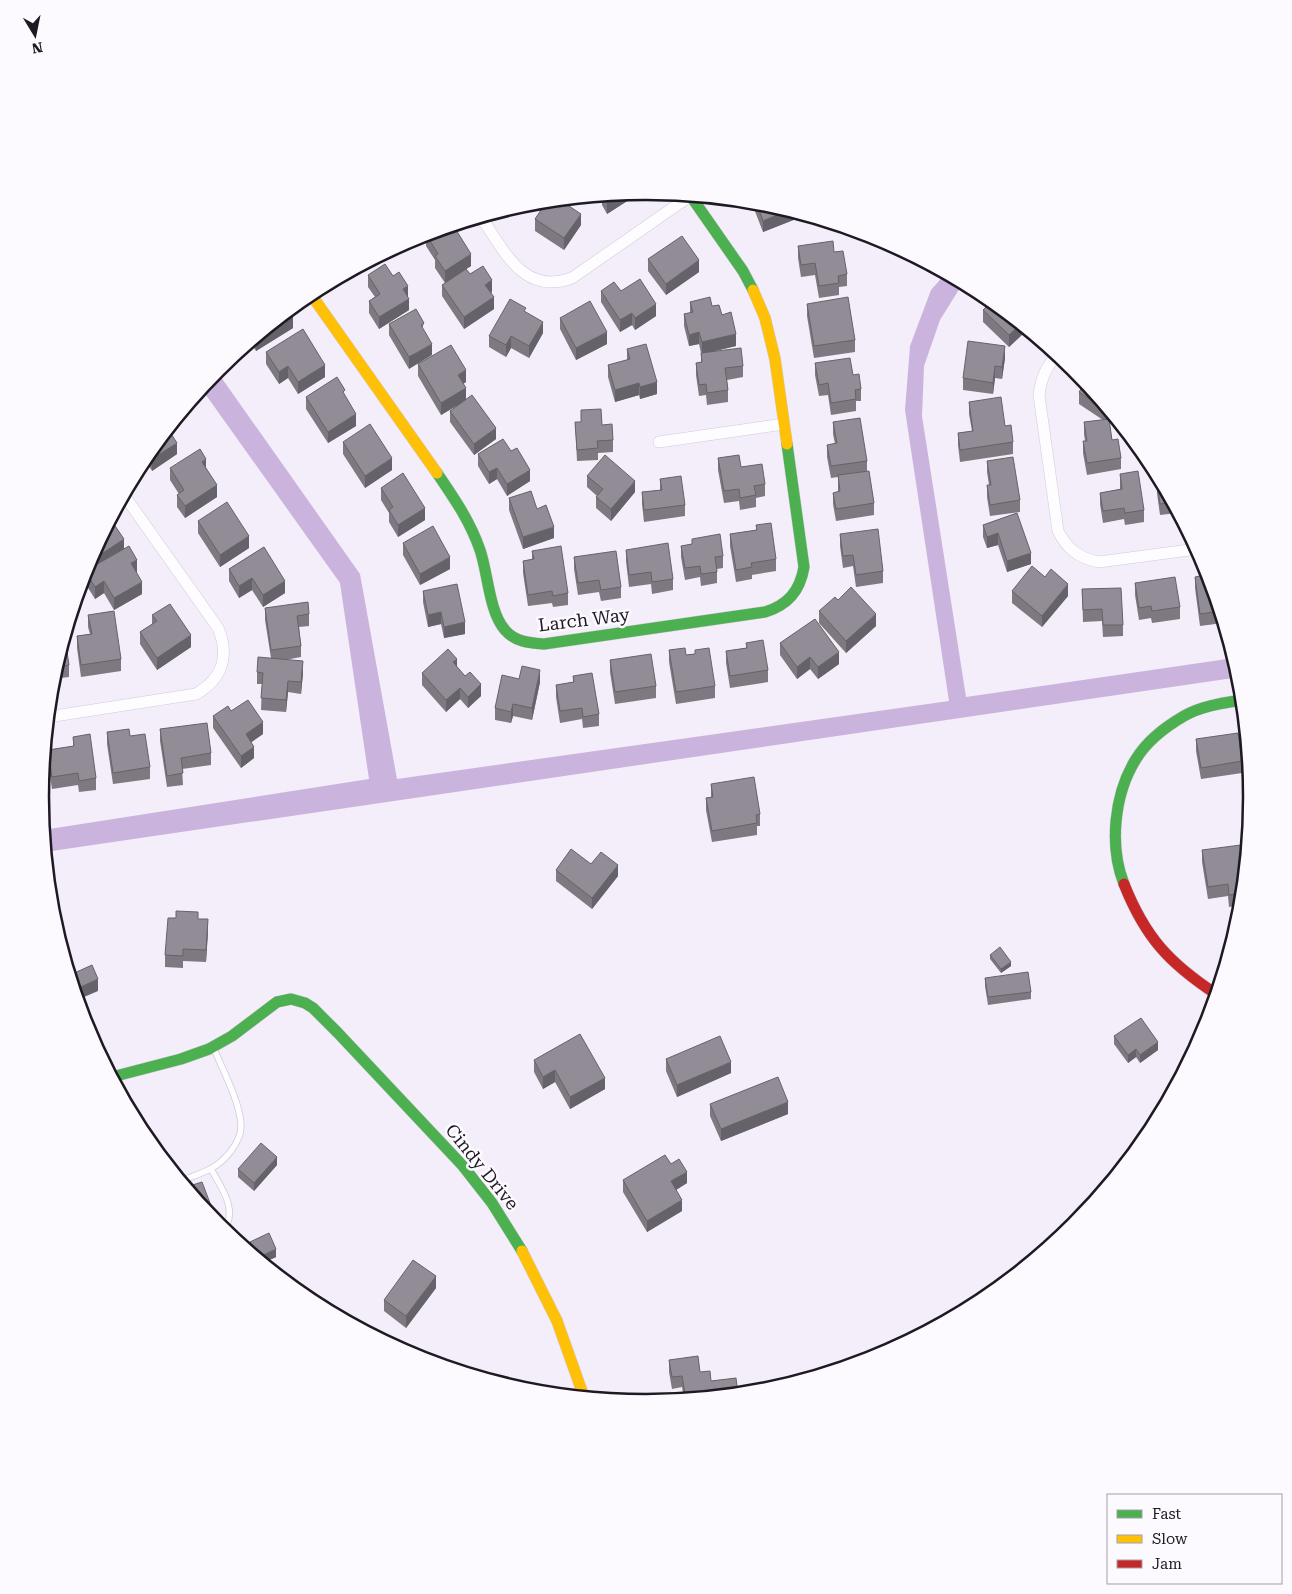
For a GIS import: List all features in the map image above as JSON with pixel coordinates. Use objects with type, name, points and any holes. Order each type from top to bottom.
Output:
[{"type":"street","points":[[485,222],[521,272],[540,282],[556,283],[572,278],[682,201]]},
{"type":"street","name":"Larch Way","points":[[315,300],[457,502],[477,539],[486,569],[496,616],[505,630],[513,637],[523,642],[544,644],[765,612],[785,604],[799,588],[803,578],[804,567],[771,338],[759,304],[743,271],[695,202]]},
{"type":"street","points":[[1053,361],[1043,375],[1039,395],[1058,531],[1063,540],[1078,556],[1098,562],[1190,550]]},
{"type":"street","points":[[659,442],[784,424]]},
{"type":"street","points":[[55,715],[196,694],[213,681],[223,662],[222,638],[218,628],[128,500]]},
{"type":"street","points":[[1211,991],[1185,973],[1150,936],[1131,903],[1122,879],[1116,854],[1114,834],[1116,813],[1123,785],[1138,757],[1158,734],[1184,716],[1204,708],[1235,701]]},
{"type":"street","name":"Cindy Drive","points":[[213,1047],[239,1032],[278,1002],[296,999],[305,1002],[313,1008],[442,1142],[491,1202],[516,1239],[557,1318],[582,1390]]},
{"type":"street","points":[[117,1074],[177,1061],[213,1047]]},
{"type":"lane","points":[[187,1179],[211,1169],[223,1159],[239,1137],[241,1127],[238,1111],[213,1047]]},
{"type":"lane","points":[[211,1169],[227,1198],[230,1209],[228,1223]]},
{"type":"shaded area","points":[[942,278],[959,289],[940,320],[924,366],[922,416],[966,697],[1227,659],[1232,678],[52,851],[50,829],[369,779],[340,583],[205,394],[221,378],[360,574],[397,779],[949,701],[905,410],[910,346],[931,290]]},
{"type":"building","points":[[568,205],[581,214],[564,238],[535,219],[542,209]]},
{"type":"building","points":[[759,210],[778,215],[763,221]]},
{"type":"building","points":[[456,230],[471,254],[445,271],[435,256],[438,254],[430,240]]},
{"type":"building","points":[[682,236],[699,260],[666,284],[648,259]]},
{"type":"building","points":[[833,241],[834,252],[843,251],[847,274],[838,276],[839,283],[819,286],[815,263],[801,265],[798,246]]},
{"type":"building","points":[[385,264],[393,276],[399,272],[408,286],[403,289],[409,299],[379,317],[369,301],[380,294],[368,275]]},
{"type":"building","points":[[483,266],[492,280],[485,285],[494,297],[464,317],[442,285],[466,269],[470,274]]},
{"type":"building","points":[[640,279],[656,304],[635,318],[632,313],[620,320],[601,291],[614,282],[621,291]]},
{"type":"building","points":[[710,297],[712,306],[719,305],[722,315],[731,312],[736,334],[702,342],[699,332],[689,335],[684,314],[693,312],[690,302]]},
{"type":"building","points":[[848,297],[855,340],[814,346],[807,304]]},
{"type":"building","points":[[510,299],[526,308],[524,311],[543,322],[529,346],[511,336],[506,345],[489,336]]},
{"type":"building","points":[[590,301],[607,332],[576,348],[560,318]]},
{"type":"building","points":[[987,306],[1016,328],[1009,335],[983,310]]},
{"type":"building","points":[[416,309],[424,323],[421,325],[432,344],[409,357],[389,324]]},
{"type":"building","points":[[303,329],[325,365],[298,382],[288,366],[279,372],[266,352]]},
{"type":"building","points":[[968,341],[1005,346],[1002,367],[995,366],[993,383],[963,378]]},
{"type":"building","points":[[646,344],[657,382],[640,387],[639,383],[615,390],[608,365],[630,359],[627,349]]},
{"type":"building","points":[[451,345],[466,370],[458,375],[466,388],[441,403],[418,364]]},
{"type":"building","points":[[741,348],[743,366],[725,368],[728,390],[707,393],[706,384],[699,385],[696,363],[702,362],[701,353]]},
{"type":"building","points":[[850,358],[853,375],[859,374],[861,389],[855,390],[856,399],[831,403],[828,383],[819,385],[815,363]]},
{"type":"building","points":[[337,377],[345,390],[343,392],[356,414],[328,432],[306,397]]},
{"type":"building","points":[[1081,389],[1094,402],[1079,392]]},
{"type":"building","points":[[472,395],[496,428],[474,444],[450,411]]},
{"type":"building","points":[[1001,397],[1005,426],[1011,425],[1013,442],[960,450],[958,433],[973,431],[969,402]]},
{"type":"building","points":[[601,409],[602,425],[612,424],[613,440],[597,441],[598,448],[577,450],[575,422],[581,422],[581,410]]},
{"type":"building","points":[[860,418],[867,461],[831,466],[827,445],[837,443],[833,422]]},
{"type":"building","points":[[1108,419],[1112,440],[1118,439],[1121,458],[1087,463],[1083,441],[1087,441],[1084,422]]},
{"type":"building","points":[[370,424],[392,458],[365,476],[343,442]]},
{"type":"building","points":[[171,434],[177,443],[154,457]]},
{"type":"building","points":[[503,439],[511,451],[517,448],[530,470],[507,484],[497,468],[489,472],[478,454]]},
{"type":"building","points":[[200,449],[206,459],[202,462],[217,485],[185,506],[177,495],[184,490],[170,468]]},
{"type":"building","points":[[605,455],[635,481],[611,509],[596,497],[603,489],[587,476]]},
{"type":"building","points":[[739,455],[741,467],[762,464],[765,484],[754,486],[756,495],[740,498],[739,489],[724,491],[718,458]]},
{"type":"building","points":[[1013,457],[1020,500],[990,505],[987,485],[991,485],[987,461]]},
{"type":"building","points":[[869,471],[874,503],[836,509],[833,493],[840,491],[838,475]]},
{"type":"building","points":[[1138,471],[1144,510],[1125,513],[1124,508],[1103,511],[1100,493],[1122,489],[1120,474]]},
{"type":"building","points":[[403,473],[425,508],[398,525],[389,510],[393,507],[381,488]]},
{"type":"building","points":[[681,476],[685,505],[644,510],[642,492],[662,490],[660,479]]},
{"type":"building","points":[[1158,490],[1166,503],[1160,504]]},
{"type":"building","points":[[531,491],[537,509],[546,505],[554,527],[523,537],[509,498]]},
{"type":"building","points":[[227,502],[249,536],[220,555],[198,521]]},
{"type":"building","points":[[1017,513],[1031,553],[1007,561],[998,533],[987,537],[983,525]]},
{"type":"building","points":[[771,523],[776,559],[751,563],[752,567],[736,570],[730,534],[757,530],[756,525]]},
{"type":"building","points":[[114,525],[124,539],[100,555]]},
{"type":"building","points":[[433,526],[450,557],[420,574],[403,543]]},
{"type":"building","points":[[878,529],[883,571],[856,575],[853,555],[843,556],[840,534]]},
{"type":"building","points":[[720,534],[723,556],[715,557],[717,572],[701,574],[700,566],[685,568],[681,546],[692,544],[692,539]]},
{"type":"building","points":[[668,543],[673,579],[652,582],[651,572],[629,575],[626,550]]},
{"type":"building","points":[[129,546],[137,560],[131,563],[142,582],[114,598],[104,581],[95,587],[90,579],[95,565]]},
{"type":"building","points":[[561,546],[568,593],[553,596],[552,591],[528,595],[523,561],[534,559],[532,551]]},
{"type":"building","points":[[264,547],[285,581],[263,595],[252,578],[239,586],[229,569]]},
{"type":"building","points":[[616,551],[621,587],[601,590],[599,580],[578,583],[574,557]]},
{"type":"building","points":[[1032,566],[1045,577],[1051,569],[1068,584],[1042,616],[1012,591]]},
{"type":"building","points":[[1201,576],[1214,612],[1200,614],[1195,577]]},
{"type":"building","points":[[1175,577],[1180,607],[1152,611],[1151,606],[1139,608],[1135,583]]},
{"type":"building","points":[[457,584],[465,622],[444,627],[441,612],[428,615],[423,591]]},
{"type":"building","points":[[851,587],[876,614],[846,641],[819,611],[835,597],[838,600]]},
{"type":"building","points":[[1121,588],[1123,625],[1103,625],[1102,609],[1083,610],[1082,589]]},
{"type":"building","points":[[308,602],[309,614],[297,616],[301,646],[271,650],[265,608]]},
{"type":"building","points":[[170,604],[191,635],[157,658],[140,632],[157,621],[152,615]]},
{"type":"building","points":[[114,611],[121,659],[81,665],[77,636],[92,634],[88,615]]},
{"type":"building","points":[[815,619],[839,652],[818,667],[810,657],[797,667],[780,643]]},
{"type":"building","points":[[763,640],[768,670],[730,676],[726,651],[747,648],[746,643]]},
{"type":"building","points":[[685,648],[686,655],[695,654],[695,650],[709,648],[715,686],[676,692],[669,650]]},
{"type":"building","points":[[448,649],[457,659],[453,662],[465,676],[470,672],[481,684],[468,697],[460,688],[446,700],[422,673]]},
{"type":"building","points":[[67,651],[69,665],[63,666]]},
{"type":"building","points":[[651,654],[656,686],[615,692],[610,660]]},
{"type":"building","points":[[258,657],[303,661],[301,682],[288,681],[286,700],[261,698],[263,673],[257,672]]},
{"type":"building","points":[[522,666],[540,670],[532,708],[513,704],[511,712],[495,708],[502,675],[519,679]]},
{"type":"building","points":[[592,673],[599,714],[583,717],[582,708],[560,711],[556,685],[574,682],[573,676]]},
{"type":"building","points":[[248,700],[263,722],[246,734],[254,747],[241,756],[213,716],[228,706],[231,711]]},
{"type":"building","points":[[207,723],[211,753],[181,758],[183,773],[167,776],[160,729]]},
{"type":"building","points":[[129,729],[130,736],[145,734],[150,767],[113,773],[107,732]]},
{"type":"building","points":[[1238,733],[1242,761],[1201,768],[1196,739]]},
{"type":"building","points":[[90,734],[96,778],[79,781],[78,773],[52,777],[50,763],[51,750],[74,746],[73,737]]},
{"type":"building","points":[[754,777],[760,814],[756,815],[757,823],[712,831],[706,798],[713,797],[711,784]]},
{"type":"building","points":[[1241,845],[1235,894],[1229,895],[1228,884],[1208,887],[1202,850]]},
{"type":"building","points":[[571,849],[591,864],[601,852],[618,865],[592,898],[556,870]]},
{"type":"building","points":[[176,911],[198,912],[198,919],[208,919],[206,950],[183,949],[183,956],[165,955],[168,918],[176,918]]},
{"type":"building","points":[[1000,947],[1011,962],[1001,969],[990,955]]},
{"type":"building","points":[[92,965],[98,979],[80,987],[75,973]]},
{"type":"building","points":[[1028,972],[1031,992],[988,997],[985,978]]},
{"type":"building","points":[[1141,1018],[1158,1042],[1140,1055],[1136,1049],[1128,1055],[1114,1036]]},
{"type":"building","points":[[580,1034],[605,1078],[570,1097],[555,1070],[543,1077],[534,1060]]},
{"type":"building","points":[[720,1036],[731,1062],[677,1085],[666,1059]]},
{"type":"building","points":[[778,1077],[788,1102],[721,1129],[710,1104]]},
{"type":"building","points":[[261,1143],[277,1157],[254,1183],[238,1169]]},
{"type":"building","points":[[665,1155],[671,1164],[679,1159],[687,1172],[671,1181],[682,1200],[647,1221],[623,1180]]},
{"type":"building","points":[[202,1182],[211,1205],[197,1191],[192,1185]]},
{"type":"building","points":[[269,1233],[276,1249],[263,1255],[250,1242]]},
{"type":"building","points":[[413,1260],[436,1276],[406,1316],[384,1300]]},
{"type":"building","points":[[698,1356],[700,1372],[710,1371],[711,1381],[736,1378],[737,1387],[685,1393],[682,1376],[672,1377],[669,1360]]},
{"type":"traffic: fast","points":[[695,202],[743,271],[753,290]]},
{"type":"traffic: fast","points":[[437,473],[461,510],[476,539],[483,559],[495,613],[505,630],[518,639],[544,644],[765,612],[786,601],[796,590],[804,567],[787,444]]},
{"type":"traffic: fast","points":[[1124,884],[1116,853],[1116,820],[1123,788],[1136,759],[1145,746],[1157,735],[1184,716],[1205,707],[1235,701]]},
{"type":"traffic: fast","points":[[118,1075],[181,1059],[209,1049],[232,1036],[277,1002],[291,999],[305,1003],[313,1008],[338,1033],[463,1166],[492,1203],[522,1251]]},
{"type":"traffic: slow","points":[[753,290],[765,318],[775,359],[787,444]]},
{"type":"traffic: slow","points":[[315,300],[437,473]]},
{"type":"traffic: slow","points":[[522,1251],[557,1321],[582,1390]]},
{"type":"traffic: jam","points":[[1124,884],[1141,919],[1160,947],[1172,960],[1211,991]]}]
